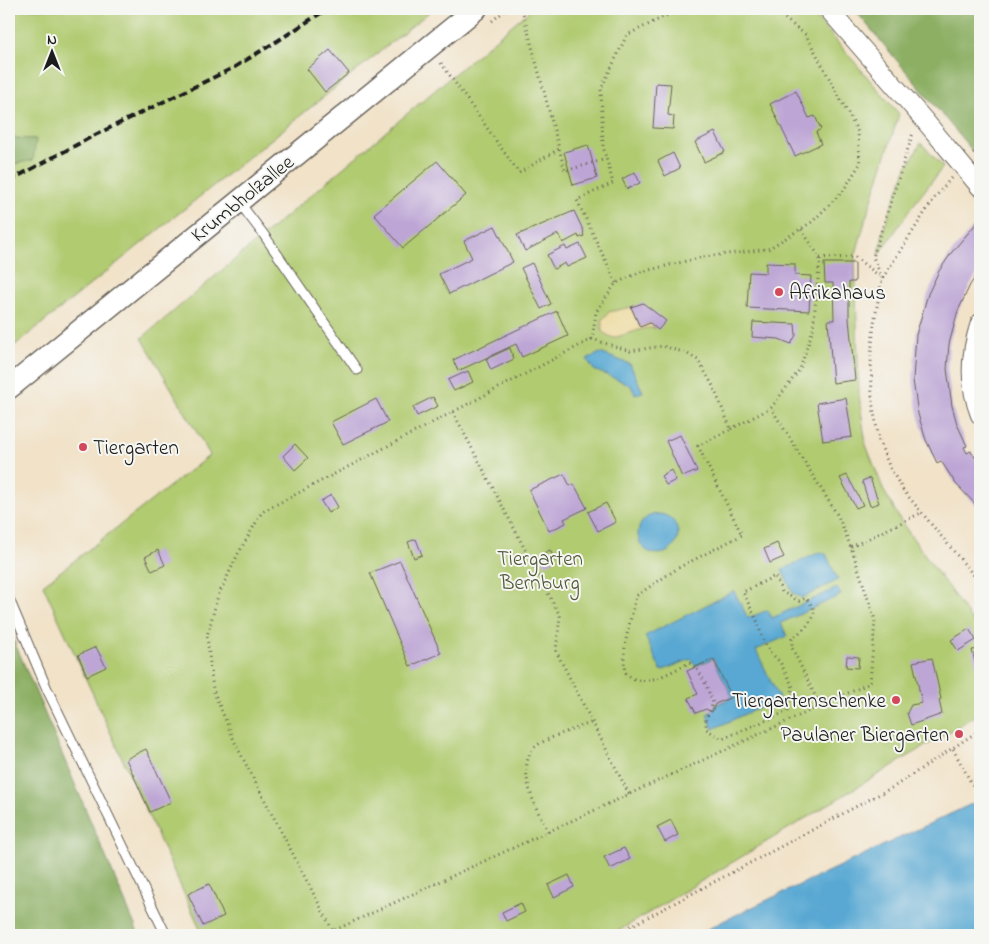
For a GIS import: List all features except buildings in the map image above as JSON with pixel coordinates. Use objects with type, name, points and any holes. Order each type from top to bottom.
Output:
[{"type":"street","name":"Krumbholzallee","points":[[9,388],[476,9]]},
{"type":"street","points":[[828,9],[926,120],[980,187]]},
{"type":"street","points":[[980,323],[971,367],[974,397],[980,415]]},
{"type":"lane","points":[[239,202],[357,370]]},
{"type":"lane","points":[[9,599],[47,689],[166,935]]},
{"type":"path","points":[[522,9],[565,170],[606,159]]},
{"type":"path","points":[[616,283],[577,200],[613,183],[602,146],[601,89],[627,34],[676,11],[691,9]]},
{"type":"path","points":[[592,340],[596,312],[616,283],[642,272],[703,257],[768,249],[812,222],[843,191],[860,164],[858,132],[806,36],[779,14],[757,9]]},
{"type":"path","points":[[441,63],[519,173],[559,149]]},
{"type":"path","points":[[882,279],[873,258],[912,134],[926,120]]},
{"type":"path","points":[[961,165],[933,200],[882,279],[874,323],[871,356],[872,401],[879,441],[890,468],[903,490],[980,583]]},
{"type":"path","points":[[801,229],[820,258],[813,329],[800,369],[771,408],[698,446],[742,535],[678,568],[636,596],[624,665],[626,672],[637,681],[651,680],[689,663],[692,665],[699,671],[713,703],[706,719],[706,729],[722,739],[788,711],[793,687],[780,662],[770,652],[762,638],[758,623],[743,592],[775,576],[782,592],[799,601],[806,598],[813,608],[814,616],[806,627],[792,638],[792,648],[820,706]]},
{"type":"path","points":[[820,258],[855,257],[882,279]]},
{"type":"path","points":[[731,429],[712,384],[698,360],[686,353],[663,346],[630,351],[592,340],[262,512],[238,554],[218,596],[207,636],[213,690],[236,745],[333,931],[870,683],[875,620],[851,547],[838,516],[771,408]]},
{"type":"path","points":[[453,412],[560,616],[556,651],[629,794]]},
{"type":"path","points":[[851,547],[923,512]]},
{"type":"path","points":[[548,831],[531,795],[527,775],[528,759],[535,747],[593,722]]},
{"type":"path","points":[[618,935],[631,926],[895,786],[980,730]]},
{"type":"path","points":[[953,749],[980,799]]},
{"type":"green space","points":[[9,9],[433,9],[9,350],[9,165],[16,163],[35,139],[9,138]]},
{"type":"green space","name":"Tiergarten Bernburg","points":[[531,9],[809,9],[899,114],[855,257],[859,396],[866,445],[884,491],[902,523],[980,632],[980,713],[612,935],[203,935],[43,585],[210,455],[142,338]]},
{"type":"green space","points":[[854,9],[980,9],[980,160]]},
{"type":"green space","points":[[9,138],[36,139],[33,160],[9,165]]},
{"type":"green space","points":[[921,143],[943,167],[911,208],[879,255],[884,227],[907,167]]},
{"type":"green space","points":[[9,629],[139,935],[9,935]]},
{"type":"sand","points":[[631,307],[640,327],[650,323],[655,328],[646,328],[613,338],[602,332],[602,320],[609,312]]},
{"type":"water","points":[[600,353],[630,364],[643,392],[635,394],[631,386],[626,383],[594,370],[587,359]]},
{"type":"water","points":[[658,514],[669,517],[675,523],[678,534],[675,545],[669,551],[658,554],[647,551],[641,545],[638,534],[641,523],[647,517]]},
{"type":"water","points":[[820,552],[826,554],[838,580],[802,598],[793,593],[782,570]]},
{"type":"water","points":[[837,588],[841,595],[781,623],[787,636],[756,650],[779,698],[713,729],[707,714],[713,711],[716,705],[732,697],[713,658],[696,666],[691,659],[661,671],[645,636],[734,591],[748,618],[768,610],[772,618]]},
{"type":"water","points":[[980,800],[980,935],[697,935],[725,920]]},
{"type":"railway","points":[[9,181],[95,135],[233,68],[327,9]]},
{"type":"place","name":"Afrikahaus","points":[[779,292]]},
{"type":"place","name":"Tiergarten","points":[[83,447]]},
{"type":"place","name":"Tiergartenschenke","points":[[896,700]]},
{"type":"place","name":"Paulaner Biergarten","points":[[959,734]]}]
